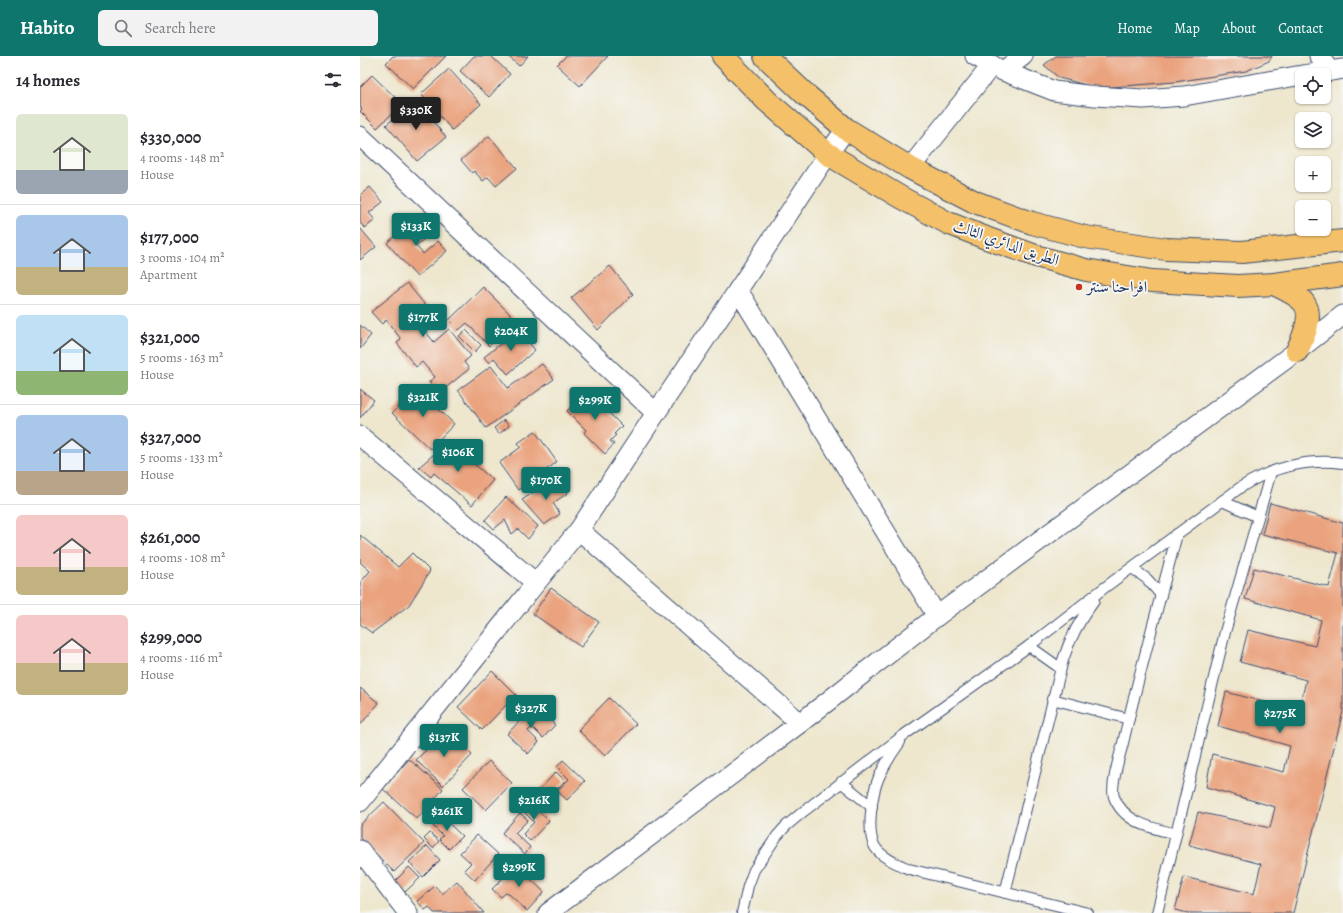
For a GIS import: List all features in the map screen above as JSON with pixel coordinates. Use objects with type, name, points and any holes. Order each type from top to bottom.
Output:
[{"type":"main road","name":"الطريق الدائري الثالث","points":[[723,56],[767,101],[828,154],[888,190],[948,223],[1036,256],[1086,270],[1152,281],[1238,286],[1274,284],[1343,275]]},
{"type":"main road","name":"الطريق الدائري الثالث","points":[[765,56],[805,94],[846,129],[910,168],[975,202],[1032,223],[1085,237],[1166,249],[1242,252],[1343,241]]},
{"type":"main road","points":[[1274,284],[1298,298],[1303,302],[1307,309],[1307,322],[1297,351]]},
{"type":"street","points":[[975,56],[997,68],[1054,91],[1095,96],[1143,99],[1184,96],[1295,76]]},
{"type":"street","points":[[910,168],[997,68],[1023,56]]},
{"type":"street","points":[[360,802],[579,530],[846,129]]},
{"type":"street","points":[[360,136],[656,413]]},
{"type":"street","points":[[738,290],[937,616]]},
{"type":"street","points":[[548,913],[800,723],[937,616],[1297,351],[1343,315]]},
{"type":"street","points":[[360,436],[536,583]]},
{"type":"street","points":[[579,530],[800,723]]},
{"type":"street","points":[[360,850],[408,913]]},
{"type":"lane","points":[[742,913],[748,886],[754,870],[777,836],[786,826],[841,782],[1029,646],[1240,487],[1271,472],[1308,463],[1343,463]]},
{"type":"lane","points":[[1157,913],[1225,632],[1271,472]]},
{"type":"lane","points":[[1222,501],[1258,517]]},
{"type":"lane","points":[[1176,834],[1134,821],[1117,803],[1113,794],[1114,778],[1128,719],[1177,534]]},
{"type":"lane","points":[[1132,568],[1147,579],[1161,595]]},
{"type":"lane","points":[[1005,893],[1060,668],[1068,643],[1081,618],[1104,588]]},
{"type":"lane","points":[[1029,646],[1060,668]]},
{"type":"lane","points":[[1052,700],[1128,719]]},
{"type":"lane","points":[[904,736],[878,778],[872,807],[871,825],[873,840],[876,847],[890,860],[909,869],[1088,913]]},
{"type":"lane","points":[[841,782],[872,807]]},
{"type":"building","points":[[393,56],[446,56],[413,89],[386,63]]},
{"type":"building","points":[[474,56],[491,56],[510,74],[489,97],[460,71]]},
{"type":"building","points":[[508,56],[528,56],[519,66]]},
{"type":"building","points":[[566,56],[608,56],[580,86],[557,65]]},
{"type":"building","points":[[1056,56],[1272,56],[1269,61],[1246,71],[1175,82],[1098,88],[1059,78],[1044,65]]},
{"type":"building","points":[[449,69],[481,104],[452,130],[421,94]]},
{"type":"building","points":[[372,75],[402,104],[377,128],[360,111],[362,109],[360,107],[360,87]]},
{"type":"building","points":[[416,101],[446,137],[417,161],[386,125]]},
{"type":"building","points":[[489,136],[517,168],[496,186],[488,177],[483,181],[474,171],[472,173],[461,160]]},
{"type":"building","points":[[370,187],[383,202],[369,213],[375,220],[365,228],[360,223],[360,195]]},
{"type":"building","points":[[418,216],[432,232],[416,246],[423,254],[438,241],[447,251],[417,277],[387,243]]},
{"type":"building","points":[[360,228],[376,247],[360,260]]},
{"type":"building","points":[[610,266],[633,294],[598,330],[571,298]]},
{"type":"building","points":[[407,283],[434,316],[421,326],[434,342],[449,329],[471,356],[464,362],[469,369],[438,394],[429,382],[435,377],[422,362],[416,367],[397,343],[401,339],[386,320],[382,324],[371,312]]},
{"type":"building","points":[[483,287],[516,320],[489,346],[467,323],[459,330],[449,320]]},
{"type":"building","points":[[360,325],[371,335],[360,349]]},
{"type":"building","points":[[466,330],[481,345],[475,352],[459,336]]},
{"type":"building","points":[[518,330],[535,350],[508,374],[494,358],[489,363],[484,357]]},
{"type":"building","points":[[542,364],[554,379],[486,428],[458,390],[491,366],[508,388]]},
{"type":"building","points":[[417,388],[454,424],[430,449],[392,413]]},
{"type":"building","points":[[360,389],[374,400],[360,418]]},
{"type":"building","points":[[587,391],[622,426],[614,434],[616,435],[610,441],[614,444],[605,454],[584,433],[586,430],[567,411]]},
{"type":"building","points":[[504,420],[509,426],[499,434],[494,428]]},
{"type":"building","points":[[535,431],[557,462],[518,490],[499,463],[521,447],[518,443]]},
{"type":"building","points":[[448,442],[493,480],[472,505],[434,473],[431,477],[419,467]]},
{"type":"building","points":[[557,477],[568,493],[553,503],[560,514],[544,525],[522,500]]},
{"type":"building","points":[[506,497],[538,526],[528,539],[518,529],[512,534],[505,520],[494,529],[485,520]]},
{"type":"building","points":[[1270,503],[1343,523],[1343,711],[1293,913],[1188,913],[1175,910],[1184,877],[1254,894],[1261,864],[1189,845],[1198,812],[1270,828],[1275,807],[1206,787],[1212,754],[1284,772],[1290,746],[1218,726],[1226,692],[1299,711],[1306,680],[1240,662],[1248,630],[1315,646],[1321,620],[1245,599],[1254,568],[1329,587],[1338,553],[1262,534]]},
{"type":"building","points":[[360,535],[398,567],[412,553],[430,571],[409,605],[372,633],[360,624],[360,583],[370,571],[360,562]]},
{"type":"building","points":[[551,588],[599,622],[581,647],[533,614]]},
{"type":"building","points":[[492,671],[516,695],[482,730],[458,707]]},
{"type":"building","points":[[360,688],[379,703],[360,725]]},
{"type":"building","points":[[609,698],[636,724],[605,756],[578,730]]},
{"type":"building","points":[[535,705],[555,725],[543,738],[532,727],[528,731],[539,742],[528,754],[507,734]]},
{"type":"building","points":[[446,730],[472,755],[443,786],[416,760]]},
{"type":"building","points":[[409,759],[443,789],[417,819],[383,789]]},
{"type":"building","points":[[563,760],[585,781],[567,800],[557,791],[569,779],[557,767]]},
{"type":"building","points":[[489,761],[512,783],[486,810],[463,788]]},
{"type":"building","points":[[556,772],[565,781],[546,800],[537,792]]},
{"type":"building","points":[[528,801],[549,821],[530,841],[523,834],[534,822],[521,809]]},
{"type":"building","points":[[384,802],[424,843],[394,872],[360,837],[360,825]]},
{"type":"building","points":[[520,813],[528,820],[515,833],[530,847],[525,854],[502,833]]},
{"type":"building","points":[[441,816],[462,836],[449,849],[439,839],[443,836],[432,825]]},
{"type":"building","points":[[430,833],[439,841],[433,848],[424,839]]},
{"type":"building","points":[[477,835],[498,854],[475,880],[464,870],[471,863],[460,853]]},
{"type":"building","points":[[427,846],[440,860],[423,877],[409,862]]},
{"type":"building","points":[[516,865],[544,892],[527,911],[507,892],[501,897],[492,889]]},
{"type":"building","points":[[409,867],[420,878],[405,892],[395,881]]},
{"type":"building","points":[[457,881],[484,913],[434,913],[429,907],[425,910],[417,901],[435,886],[442,894]]},
{"type":"place","name":"افراحنا سنتر","points":[[1079,287]]}]
